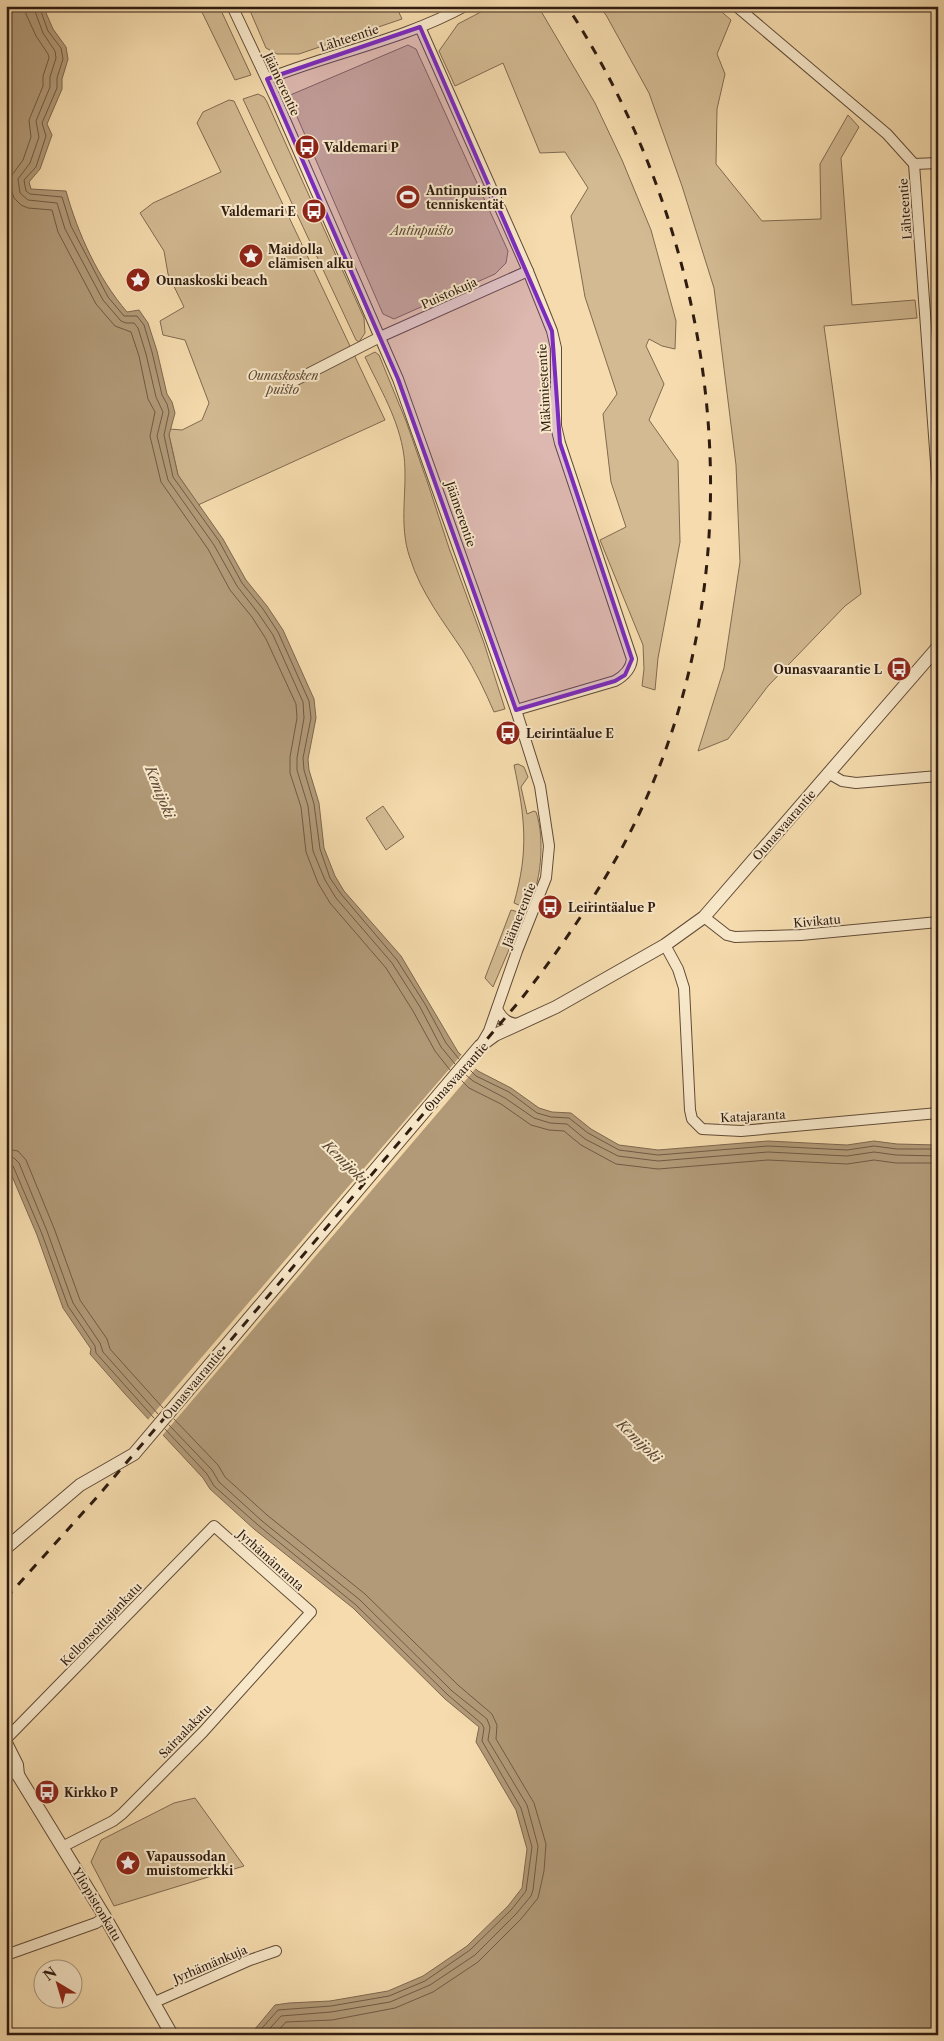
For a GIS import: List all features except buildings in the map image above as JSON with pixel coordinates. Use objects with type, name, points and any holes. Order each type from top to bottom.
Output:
[{"type":"street","name":"Jäämerentie","points":[[232,6],[267,79],[398,379],[516,710],[542,794],[548,829],[548,863],[542,894],[518,951],[498,1009],[489,1031],[480,1046]]},
{"type":"street","name":"Lähteentie","points":[[267,79],[420,28],[465,6]]},
{"type":"street","name":"Lähteentie","points":[[736,6],[887,134],[914,164],[938,490]]},
{"type":"street","name":"Mäkimiestentie","points":[[420,28],[528,271],[552,331],[556,348],[556,426],[560,443],[632,659],[632,665],[625,675],[615,681],[516,710]]},
{"type":"street","points":[[914,164],[938,163]]},
{"type":"street","name":"Puistokuja","points":[[292,382],[380,337],[528,271]]},
{"type":"street","name":"Ounasvaarantie","points":[[6,1548],[80,1485],[134,1454],[480,1046],[495,1035],[556,1007],[665,946],[704,917],[938,648]]},
{"type":"street","points":[[828,774],[842,781],[856,783],[938,776]]},
{"type":"street","name":"Kivikatu","points":[[704,917],[727,935],[735,937],[801,935],[938,922]]},
{"type":"street","name":"Katajaranta","points":[[665,946],[678,969],[684,988],[690,1110],[692,1119],[702,1129],[741,1131],[938,1113]]},
{"type":"street","points":[[498,1009],[501,1016],[507,1021],[512,1024],[522,1024]]},
{"type":"street","name":"Jyrhämänranta","points":[[214,1526],[311,1612]]},
{"type":"street","name":"Kellonsoittajankatu","points":[[6,1739],[214,1526]]},
{"type":"street","name":"Sairaalakatu","points":[[62,1847],[113,1821],[122,1814],[202,1732],[311,1612]]},
{"type":"street","name":"Yliopistonkatu","points":[[6,1744],[18,1765],[18,1775]]},
{"type":"street","name":"Yliopistonkatu","points":[[6,1766],[18,1775],[106,1917],[172,2035]]},
{"type":"street","points":[[6,1955],[96,1923],[106,1917]]},
{"type":"street","name":"Jyrhämänkuja","points":[[155,2002],[250,1960],[276,1951]]},
{"type":"highlighted area","points":[[420,27],[552,331],[560,443],[632,659],[625,675],[615,681],[516,710],[398,379],[267,79]]},
{"type":"green space","points":[[199,6],[219,6],[251,75],[235,80]]},
{"type":"green space","points":[[248,6],[396,6],[402,19],[299,54],[277,54],[266,48]]},
{"type":"green space","points":[[492,6],[538,6],[595,103],[622,160],[651,230],[676,321],[675,349],[662,346],[649,339],[646,346],[664,384],[649,420],[678,461],[680,542],[658,658],[655,690],[642,686],[644,669],[643,645],[600,540],[626,527],[611,482],[603,414],[617,394],[585,297],[571,216],[588,188],[565,152],[540,153],[503,63],[455,86],[439,51],[458,24]]},
{"type":"green space","points":[[599,6],[715,6],[731,20],[717,54],[725,74],[717,109],[716,164],[762,221],[821,219],[820,164],[848,115],[859,127],[841,158],[852,305],[915,300],[917,318],[824,326],[861,594],[845,606],[768,686],[728,739],[698,751],[724,668],[740,562],[736,465],[714,288],[682,186],[649,93],[606,15]]},
{"type":"green space","name":"Antinpuisto","points":[[408,45],[416,49],[508,251],[506,263],[495,274],[394,319],[383,314],[288,96]]},
{"type":"green space","points":[[258,94],[264,97],[267,102],[364,318],[365,333],[359,342],[356,340],[243,99]]},
{"type":"green space","name":"Ounaskosken puisto","points":[[229,100],[234,101],[385,420],[198,505],[178,475],[169,429],[182,430],[202,420],[209,403],[185,340],[163,335],[160,321],[184,307],[168,274],[164,251],[140,213],[153,203],[221,172],[197,123],[203,112]]},
{"type":"green space","points":[[375,352],[379,355],[406,421],[449,548],[484,643],[505,709],[494,712],[472,666],[420,583],[410,558],[406,545],[404,520],[405,469],[402,442],[388,405],[365,357]]},
{"type":"green space","points":[[518,764],[524,767],[528,777],[521,787],[527,814],[536,812],[539,822],[541,848],[536,888],[526,908],[514,903],[522,867],[524,834],[521,801],[514,765]]},
{"type":"green space","points":[[383,806],[404,837],[386,850],[366,818]]},
{"type":"green space","points":[[511,910],[522,913],[523,917],[493,987],[485,978]]},
{"type":"green space","points":[[195,1798],[244,1866],[114,1906],[91,1862],[101,1840],[174,1803]]},
{"type":"water","name":"Kemijoki","points":[[6,6],[43,6],[53,29],[66,47],[68,59],[62,79],[62,89],[47,124],[52,135],[40,169],[29,182],[31,189],[66,191],[83,239],[107,285],[127,312],[139,310],[148,323],[167,394],[172,402],[175,413],[169,435],[178,475],[223,539],[246,580],[283,630],[314,699],[316,718],[308,759],[309,770],[319,803],[324,848],[335,876],[344,891],[401,956],[458,1052],[478,1071],[511,1088],[539,1108],[552,1112],[571,1113],[591,1129],[619,1145],[658,1150],[768,1141],[847,1145],[874,1141],[897,1144],[938,1145],[938,2035],[250,2035],[275,2005],[330,2001],[388,1991],[423,1976],[467,1946],[508,1906],[522,1888],[527,1849],[516,1810],[476,1742],[479,1727],[445,1699],[353,1608],[254,1529],[210,1489],[203,1478],[90,1354],[91,1349],[63,1308],[37,1235],[6,1162]]},
{"type":"pier","points":[[463,1053],[477,1067],[161,1437],[147,1421]]},
{"type":"railway","points":[[6,1598],[98,1496],[540,975],[574,927],[620,852],[646,799],[681,701],[703,600],[710,497],[706,394],[688,291],[659,192],[618,96],[567,6]]},
{"type":"place","name":"Valdemari P","points":[[307,147]]},
{"type":"place","name":"Antinpuiston tenniskentät","points":[[408,197]]},
{"type":"place","name":"Valdemari E","points":[[314,211]]},
{"type":"place","name":"Maidolla elämisen alku","points":[[251,256]]},
{"type":"place","name":"Ounaskoski beach","points":[[138,280]]},
{"type":"place","name":"Ounasvaarantie L","points":[[899,669]]},
{"type":"place","name":"Leirintäalue E","points":[[508,733]]},
{"type":"place","name":"Leirintäalue P","points":[[550,907]]},
{"type":"place","name":"Kirkko P","points":[[47,1792]]},
{"type":"place","name":"Vapaussodan muistomerkki","points":[[128,1863]]}]
